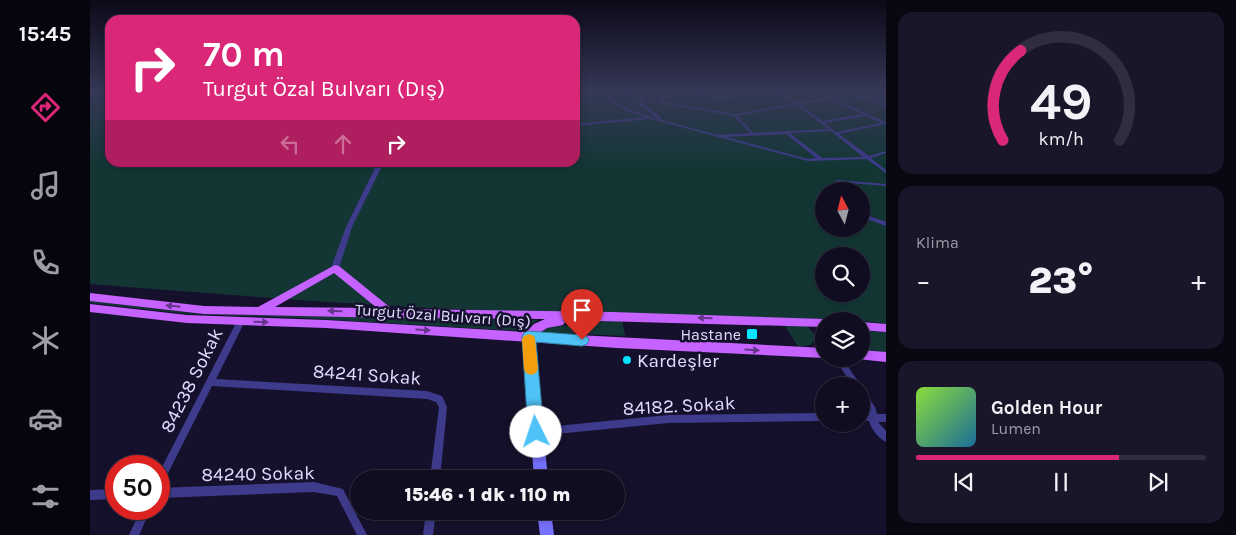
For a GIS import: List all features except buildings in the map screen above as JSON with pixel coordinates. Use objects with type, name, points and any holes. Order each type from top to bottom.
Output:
[{"type":"main road","points":[[261,310],[335,268],[391,314]]},
{"type":"main road","name":"Turgut Özal Bulvarı (Dış)","points":[[90,297],[204,310],[612,316],[815,323]]},
{"type":"main road","name":"Turgut Özal Bulvarı (Dış)","points":[[90,308],[187,319],[815,353]]},
{"type":"main road","points":[[540,470],[528,337],[536,327],[547,322],[590,322],[612,316]]},
{"type":"main road","points":[[870,327],[886,328]]},
{"type":"main road","points":[[870,356],[886,357]]},
{"type":"main road","points":[[545,520],[546,535]]},
{"type":"street","points":[[645,116],[668,124],[796,158],[821,160],[868,158],[886,152]]},
{"type":"street","points":[[656,116],[668,124]]},
{"type":"street","points":[[736,116],[752,134]]},
{"type":"street","points":[[813,116],[886,172]]},
{"type":"street","points":[[821,122],[860,116]]},
{"type":"street","points":[[868,116],[886,123]]},
{"type":"street","points":[[580,125],[651,118]]},
{"type":"street","points":[[836,133],[886,123]]},
{"type":"street","points":[[716,137],[724,134],[832,130]]},
{"type":"street","points":[[786,132],[821,160]]},
{"type":"street","points":[[335,268],[349,226],[378,167]]},
{"type":"street","points":[[838,181],[886,185]]},
{"type":"street","points":[[870,218],[886,224]]},
{"type":"street","name":"84238 Sokak","points":[[170,460],[241,321]]},
{"type":"street","name":"84241 Sokak","points":[[210,382],[427,395],[439,399],[443,407],[436,470]]},
{"type":"street","points":[[870,407],[874,424],[886,438]]},
{"type":"street","name":"84182. Sokak","points":[[536,432],[668,419],[815,417]]},
{"type":"street","points":[[870,418],[886,418]]},
{"type":"street","name":"84240 Sokak","points":[[170,493],[314,487],[340,492],[362,535]]},
{"type":"street","points":[[90,495],[105,494]]},
{"type":"street","points":[[134,535],[141,520]]},
{"type":"street","points":[[428,535],[430,520]]},
{"type":"green space","points":[[90,116],[105,116],[105,167],[580,167],[580,116],[886,116],[886,324],[870,322],[870,312],[815,312],[815,321],[765,320],[572,315],[379,305],[90,284]]},
{"type":"green space","points":[[90,301],[191,313],[538,320],[523,331],[301,318],[189,314],[90,303]]},
{"type":"green space","points":[[603,318],[622,319],[625,336],[541,332],[546,326],[588,325]]},
{"type":"green space","points":[[784,324],[807,326],[815,335],[815,341],[810,345],[798,347]]},
{"type":"green space","points":[[870,331],[886,332],[886,352],[870,351]]},
{"type":"slow traffic","points":[[529,339],[531,369]]},
{"type":"place","name":"Hastane","points":[[752,334]]},
{"type":"place","name":"Kardeşler","points":[[627,360]]},
{"type":"route","points":[[536,432],[528,337],[582,340]]}]
